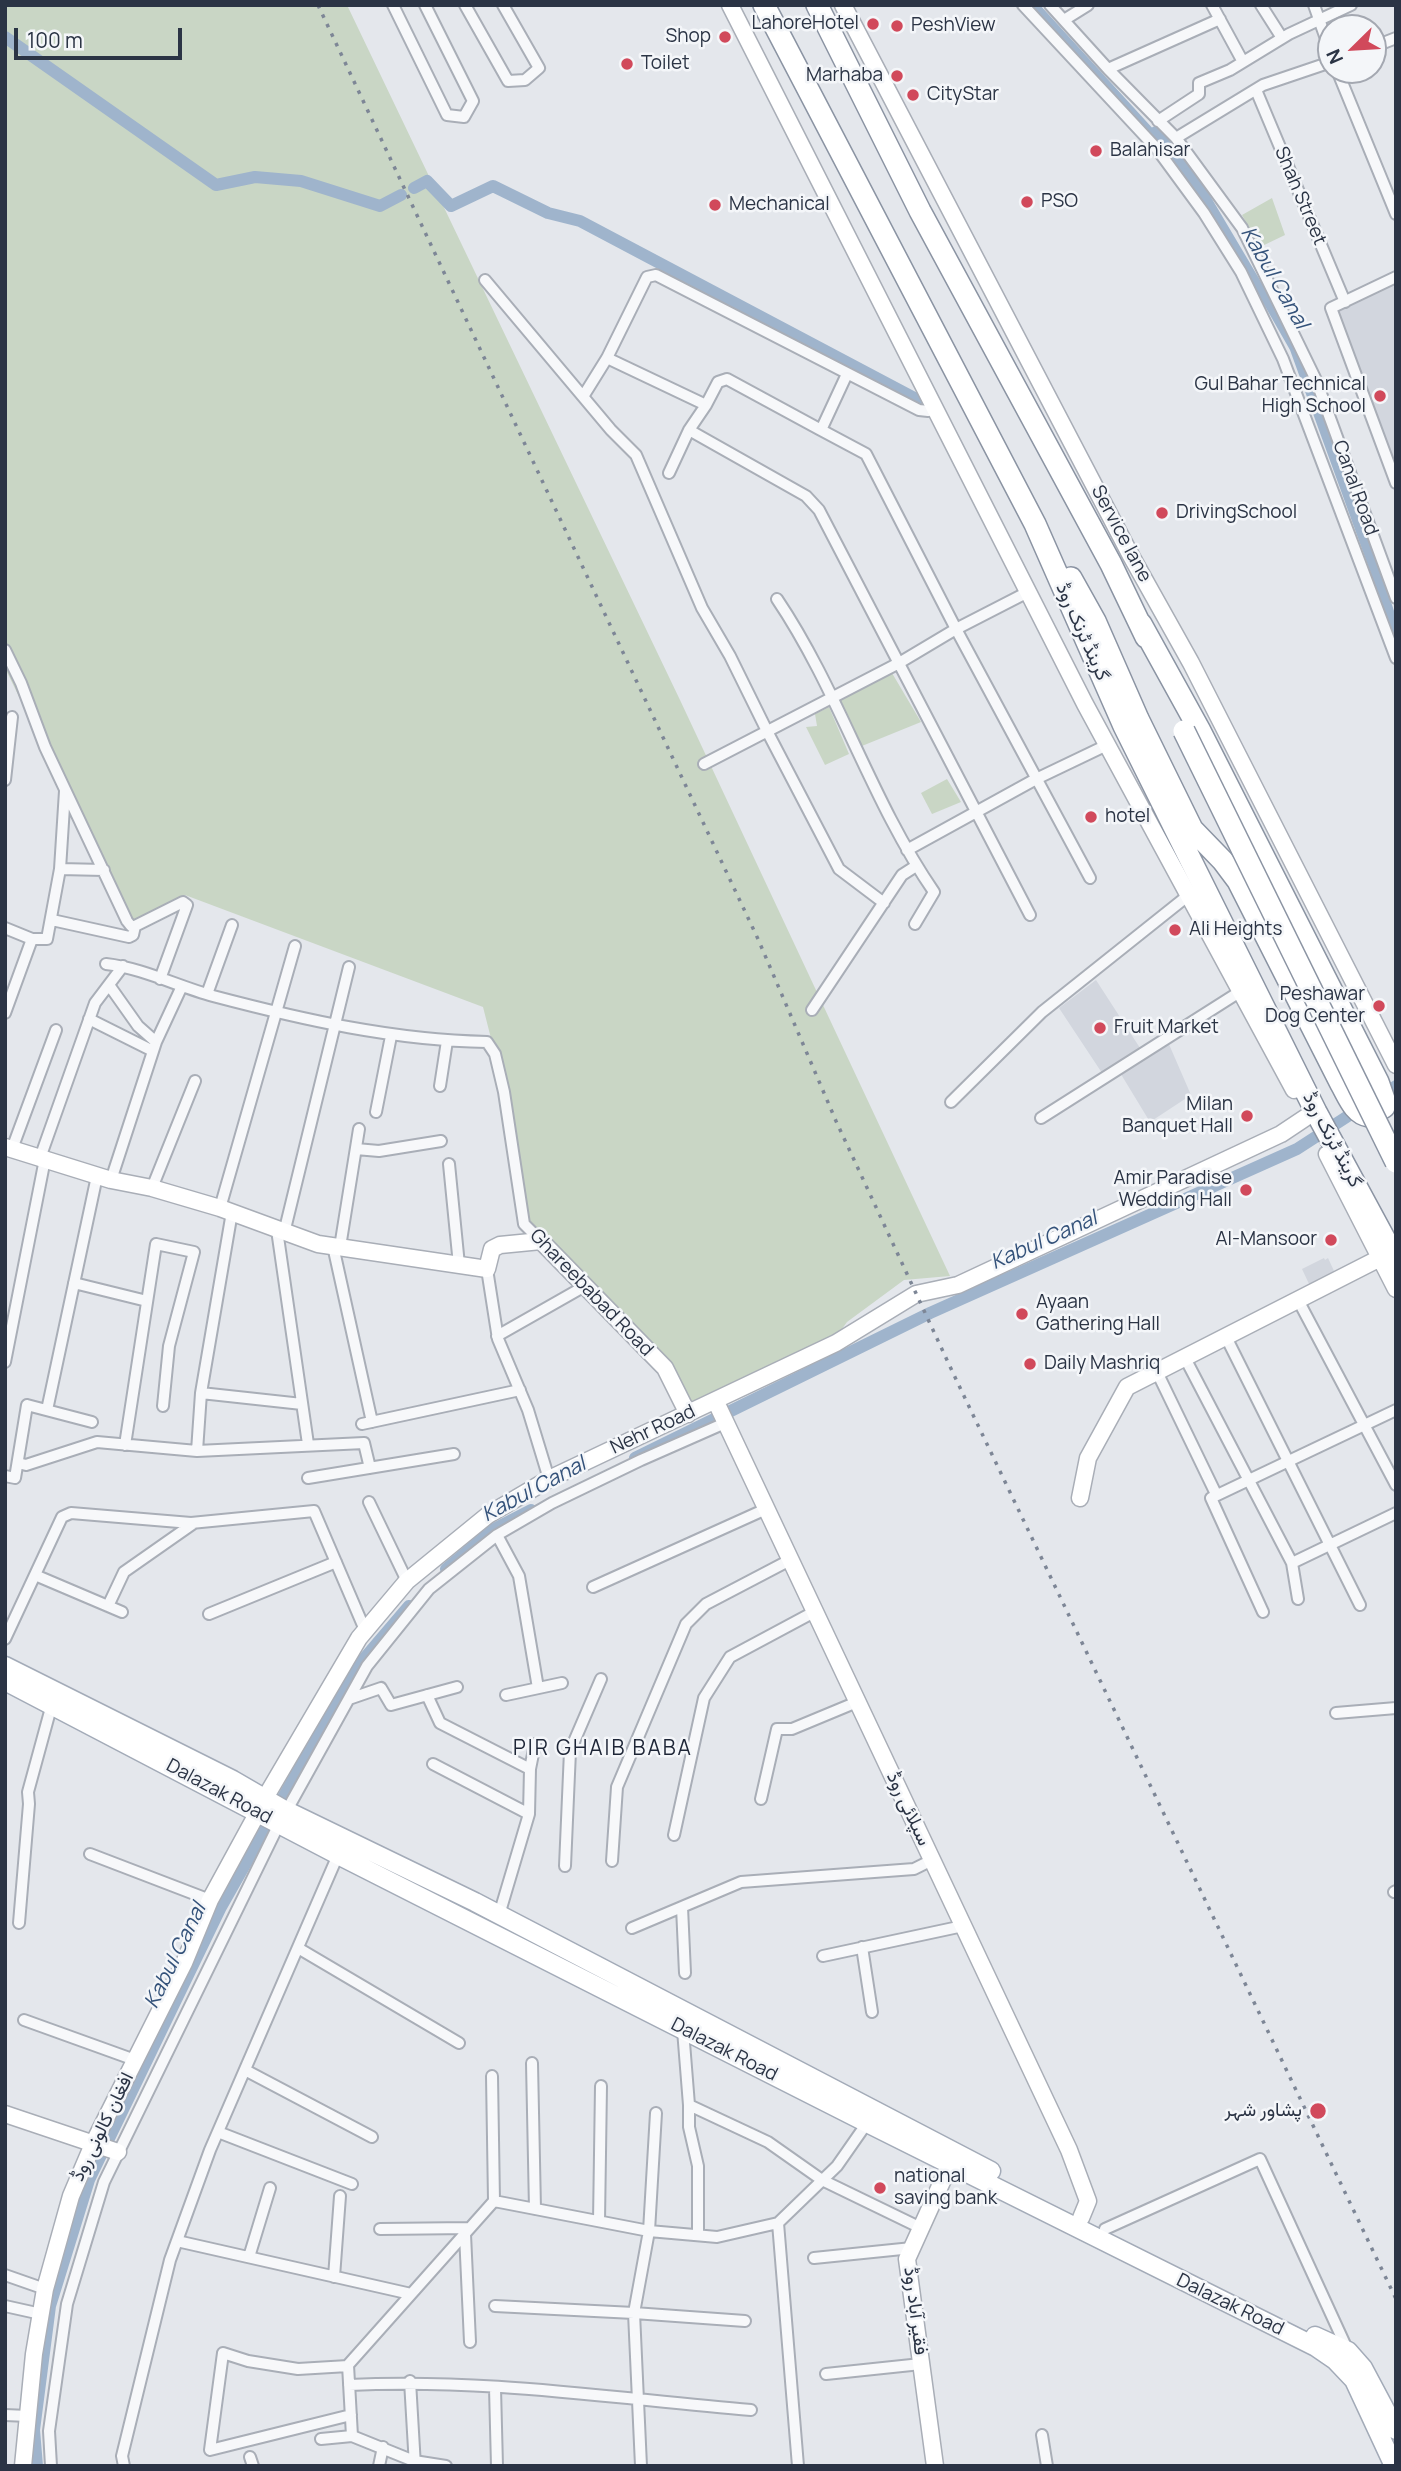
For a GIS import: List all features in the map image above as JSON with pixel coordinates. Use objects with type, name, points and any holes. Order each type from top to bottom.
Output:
[{"type":"highway","name":"گرینڈ ٹرنک روڈ","points":[[764,5],[1035,524],[1113,702],[1312,1118],[1327,1141],[1388,1259]]},
{"type":"highway","points":[[817,5],[920,211],[1121,559],[1141,624],[1184,731],[1396,1162]]},
{"type":"highway","points":[[1035,524],[1077,586],[1089,609],[1138,719],[1192,829],[1238,881],[1341,1084],[1360,1114],[1369,1116],[1384,1107],[1384,1096],[1199,729],[1141,624]]},
{"type":"main road","name":"Dalazak Road","points":[[5,1666],[273,1811],[338,1855],[688,2026],[1079,2223],[1349,2351],[1368,2375],[1396,2430]]},
{"type":"main road","name":"Dalazak Road","points":[[5,1681],[273,1811],[499,1915],[688,2026],[867,2123],[894,2129],[950,2164],[983,2174]]},
{"type":"main road","name":"Dalazak Road","points":[[1107,2234],[1316,2347],[1335,2360],[1354,2380],[1394,2466]]},
{"type":"street","points":[[393,5],[447,115],[464,117],[473,101],[425,5]]},
{"type":"street","points":[[465,5],[508,81],[525,80],[539,68],[503,5]]},
{"type":"street","points":[[730,5],[1107,745],[1312,1118]]},
{"type":"street","name":"Service lane","points":[[843,5],[944,197],[1121,559],[1191,663],[1395,1062]]},
{"type":"street","points":[[1023,5],[1157,149],[1204,213],[1241,272],[1283,359],[1396,658]]},
{"type":"street","name":"Canal Road","points":[[1050,5],[1176,138],[1242,228],[1316,380],[1396,598]]},
{"type":"street","points":[[1064,20],[1088,5]]},
{"type":"street","points":[[1212,5],[1243,62]]},
{"type":"street","points":[[1261,5],[1282,38]]},
{"type":"street","points":[[1334,14],[1350,5]]},
{"type":"street","points":[[1108,69],[1220,19]]},
{"type":"street","points":[[1158,121],[1199,94],[1199,83],[1243,62],[1282,38],[1317,23]]},
{"type":"street","points":[[1176,138],[1263,85],[1317,67]]},
{"type":"street","points":[[1343,84],[1396,214]]},
{"type":"street","name":"Shah Street","points":[[1256,90],[1345,302]]},
{"type":"street","points":[[920,211],[944,197]]},
{"type":"street","points":[[584,395],[607,358],[647,278],[656,275],[919,410],[936,408]]},
{"type":"street","points":[[1396,277],[1331,308],[1396,483]]},
{"type":"street","points":[[485,280],[611,430],[636,455],[702,608],[730,656],[766,731],[839,869],[884,903]]},
{"type":"street","points":[[607,358],[706,405]]},
{"type":"street","points":[[821,430],[847,374]]},
{"type":"street","points":[[669,473],[689,429],[718,382],[727,379],[866,454],[956,629],[1090,878]]},
{"type":"street","points":[[689,429],[806,496],[819,510],[1030,915]]},
{"type":"street","points":[[704,764],[899,663],[956,629],[1028,592]]},
{"type":"street","points":[[777,599],[832,697],[916,866],[934,892],[915,924]]},
{"type":"street","points":[[5,650],[127,921],[131,926],[135,926],[183,902],[187,905],[160,979]]},
{"type":"street","points":[[5,780],[12,717]]},
{"type":"street","points":[[907,849],[1036,779],[1107,745]]},
{"type":"street","points":[[1125,778],[1145,770]]},
{"type":"street","points":[[5,928],[32,939],[47,939],[60,869],[65,788]]},
{"type":"street","points":[[812,1010],[902,875],[916,866]]},
{"type":"street","points":[[60,869],[104,870]]},
{"type":"street","points":[[951,1102],[1042,1012],[1190,894]]},
{"type":"street","points":[[1287,905],[1309,894]]},
{"type":"street","points":[[52,920],[129,937],[133,935],[135,926]]},
{"type":"street","points":[[207,994],[232,925]]},
{"type":"street","points":[[5,1013],[32,939]]},
{"type":"street","points":[[197,1451],[201,1393],[226,1210],[275,1012],[295,946]]},
{"type":"street","points":[[106,964],[123,966],[207,994],[275,1012],[391,1035],[447,1041],[440,1086]]},
{"type":"street","points":[[5,1362],[43,1159],[94,1003],[123,966]]},
{"type":"street","points":[[308,1444],[280,1232],[349,967]]},
{"type":"street","points":[[109,985],[154,1046]]},
{"type":"street","points":[[47,1410],[74,1283],[104,1178],[154,1046],[182,986]]},
{"type":"street","points":[[1041,1118],[1241,991]]},
{"type":"street","points":[[1342,1011],[1363,1000]]},
{"type":"street","points":[[89,1019],[154,1046]]},
{"type":"street","points":[[56,1030],[8,1148],[104,1178],[152,1188],[226,1210],[318,1244],[487,1269]]},
{"type":"street","points":[[376,1112],[391,1035]]},
{"type":"street","name":"Ghareebabad Road","points":[[447,1041],[487,1042],[495,1054],[504,1092],[524,1224],[665,1368],[688,1414]]},
{"type":"street","points":[[152,1188],[195,1081]]},
{"type":"street","name":"Nehr Road","points":[[273,1811],[365,1630],[407,1581],[488,1515],[549,1479],[836,1343],[916,1293],[958,1285],[1312,1118]]},
{"type":"street","points":[[359,1129],[337,1247],[367,1423],[520,1390]]},
{"type":"street","points":[[356,1149],[379,1151],[442,1141]]},
{"type":"street","points":[[449,1164],[459,1265]]},
{"type":"street","points":[[541,1241],[500,1245],[492,1249],[487,1269],[497,1336],[528,1410],[549,1479]]},
{"type":"street","points":[[125,1446],[156,1244],[194,1252],[169,1346],[163,1406]]},
{"type":"street","points":[[1080,1498],[1088,1458],[1128,1387],[1298,1300],[1388,1259],[1396,1289]]},
{"type":"street","points":[[74,1283],[147,1301]]},
{"type":"street","points":[[497,1336],[585,1286]]},
{"type":"street","points":[[1298,1300],[1396,1485]]},
{"type":"street","points":[[1226,1337],[1360,1605]]},
{"type":"street","points":[[1185,1358],[1292,1563],[1298,1599]]},
{"type":"street","points":[[1157,1372],[1216,1494]]},
{"type":"street","points":[[201,1393],[302,1404]]},
{"type":"street","name":"سپلائی روڈ","points":[[716,1402],[1069,2150],[1088,2201],[1079,2223]]},
{"type":"street","points":[[5,1476],[15,1478],[27,1405],[92,1422]]},
{"type":"street","points":[[1263,1612],[1210,1499],[1396,1410]]},
{"type":"street","points":[[51,2466],[49,2431],[67,2304],[104,2182],[273,1811],[349,1699],[367,1666],[429,1589],[497,1535],[552,1503],[725,1423]]},
{"type":"street","points":[[18,1463],[26,1465],[97,1442],[197,1451],[364,1443],[370,1468]]},
{"type":"street","points":[[308,1478],[454,1454]]},
{"type":"street","points":[[369,1502],[407,1581]]},
{"type":"street","points":[[593,1587],[766,1509]]},
{"type":"street","points":[[5,1639],[62,1517],[71,1513],[194,1523],[314,1511],[365,1630]]},
{"type":"street","points":[[1292,1563],[1396,1513]]},
{"type":"street","points":[[108,1606],[124,1572],[194,1523]]},
{"type":"street","points":[[497,1535],[519,1576],[538,1688]]},
{"type":"street","points":[[612,1861],[617,1787],[686,1624],[706,1604],[790,1560]]},
{"type":"street","points":[[209,1614],[336,1562]]},
{"type":"street","points":[[35,1575],[122,1612]]},
{"type":"street","points":[[674,1835],[704,1698],[730,1657],[814,1612]]},
{"type":"street","points":[[565,1866],[570,1751],[601,1679]]},
{"type":"street","points":[[506,1695],[562,1683]]},
{"type":"street","points":[[349,1699],[381,1688],[391,1705],[457,1687]]},
{"type":"street","points":[[427,1695],[440,1723],[530,1769]]},
{"type":"street","points":[[761,1799],[777,1730],[792,1729],[857,1702]]},
{"type":"street","points":[[19,1923],[28,1792],[52,1704]]},
{"type":"street","points":[[1336,1713],[1396,1708]]},
{"type":"street","points":[[499,1915],[529,1814],[530,1769],[535,1744]]},
{"type":"street","points":[[433,1764],[529,1814]]},
{"type":"street","name":"افغان کالونی روڈ","points":[[23,2466],[45,2289],[71,2196],[94,2142],[184,1964],[210,1900],[273,1811]]},
{"type":"street","points":[[90,1854],[210,1900]]},
{"type":"street","points":[[124,2466],[122,2456],[170,2260],[218,2132],[338,1855]]},
{"type":"street","points":[[632,1928],[741,1882],[914,1869],[932,1860]]},
{"type":"street","points":[[682,1907],[685,1973]]},
{"type":"street","points":[[823,1956],[963,1926]]},
{"type":"street","points":[[862,1947],[872,2012]]},
{"type":"street","points":[[298,1948],[460,2043]]},
{"type":"street","points":[[24,2020],[135,2060]]},
{"type":"street","points":[[688,2026],[689,2127],[698,2166],[698,2235]]},
{"type":"street","points":[[532,2063],[535,2209]]},
{"type":"street","points":[[245,2070],[372,2137]]},
{"type":"street","points":[[352,2436],[348,2366],[494,2201],[492,2076]]},
{"type":"street","points":[[599,2221],[601,2086]]},
{"type":"street","points":[[690,2105],[768,2142],[822,2180],[921,2228]]},
{"type":"street","points":[[641,2466],[634,2313],[649,2231],[656,2113]]},
{"type":"street","points":[[5,2114],[118,2152]]},
{"type":"street","points":[[494,2201],[649,2231],[717,2237],[778,2223],[837,2166],[867,2123]]},
{"type":"street","points":[[218,2132],[352,2184]]},
{"type":"street","points":[[1107,2234],[1260,2159],[1349,2351]]},
{"type":"street","name":"فقیر آباد روڈ","points":[[935,2466],[907,2259],[950,2164]]},
{"type":"street","points":[[248,2257],[271,2188]]},
{"type":"street","points":[[334,2277],[340,2196]]},
{"type":"street","points":[[778,2223],[798,2466]]},
{"type":"street","points":[[380,2229],[468,2231]]},
{"type":"street","points":[[468,2231],[470,2342]]},
{"type":"street","points":[[177,2241],[411,2294]]},
{"type":"street","points":[[814,2258],[912,2248]]},
{"type":"street","points":[[5,2274],[45,2289]]},
{"type":"street","points":[[5,2306],[41,2314]]},
{"type":"street","points":[[495,2306],[746,2321]]},
{"type":"street","points":[[348,2366],[298,2368],[248,2361],[223,2353],[210,2450],[351,2415]]},
{"type":"street","points":[[826,2374],[921,2364]]},
{"type":"street","points":[[349,2385],[410,2381],[751,2410]]},
{"type":"street","points":[[410,2381],[415,2463]]},
{"type":"street","points":[[495,2388],[497,2466]]},
{"type":"street","points":[[5,2415],[28,2416]]},
{"type":"street","points":[[1042,2435],[1047,2466]]},
{"type":"street","points":[[321,2439],[352,2436],[383,2447],[415,2463],[446,2466]]},
{"type":"street","points":[[379,2466],[383,2447]]},
{"type":"shaded area","name":"Gul Bahar Technical High School","points":[[1396,272],[1396,483],[1331,308]]},
{"type":"shaded area","name":"Fruit Market","points":[[1096,980],[1140,1048],[1102,1073],[1059,1008]]},
{"type":"shaded area","points":[[1168,1042],[1191,1095],[1150,1122],[1119,1071]]},
{"type":"shaded area","points":[[1328,1258],[1335,1273],[1310,1286],[1302,1269]]},
{"type":"green space","points":[[5,5],[347,5],[680,700],[950,1276],[904,1280],[847,1322],[839,1333],[688,1414],[665,1368],[524,1224],[495,1054],[483,1007],[185,895],[131,926],[5,668]]},
{"type":"green space","points":[[1272,198],[1285,235],[1260,247],[1242,215]]},
{"type":"green space","points":[[889,668],[921,722],[857,748],[835,702]]},
{"type":"green space","points":[[829,707],[849,754],[825,765],[806,727],[817,726],[815,714]]},
{"type":"green space","points":[[947,779],[961,802],[932,814],[921,793]]},
{"type":"water","points":[[1027,5],[1040,5],[1166,143],[1158,146]]},
{"type":"water","points":[[1177,150],[1186,155],[1286,324],[1313,381],[1396,617],[1396,643],[1290,350],[1234,252],[1172,160],[1167,157],[1168,153]]},
{"type":"waterway","points":[[5,37],[216,185],[255,177],[301,181],[380,206],[401,195]]},
{"type":"waterway","name":"Kabul Canal","points":[[1156,132],[1184,163]]},
{"type":"waterway","points":[[414,188],[427,181],[451,206],[493,186],[548,213],[580,221],[922,402]]},
{"type":"waterway","name":"Kabul Canal","points":[[1378,1097],[1396,1086]]},
{"type":"waterway","name":"Kabul Canal","points":[[635,1458],[930,1313],[1297,1149],[1362,1107]]},
{"type":"waterway","name":"Kabul Canal","points":[[446,1569],[494,1529],[531,1510]]},
{"type":"waterway","name":"Kabul Canal","points":[[37,2466],[34,2430],[50,2306],[89,2180],[221,1907],[357,1667],[409,1606]]},
{"type":"railway","points":[[318,5],[758,939],[836,1121],[953,1373],[1396,2299]]},
{"type":"place","name":"LahoreHotel","points":[[873,24]]},
{"type":"place","name":"PeshView","points":[[897,26]]},
{"type":"place","name":"Shop","points":[[725,37]]},
{"type":"place","name":"Toilet","points":[[627,64]]},
{"type":"place","name":"Marhaba","points":[[897,76]]},
{"type":"place","name":"CityStar","points":[[913,95]]},
{"type":"place","name":"Balahisar","points":[[1096,151]]},
{"type":"place","name":"PSO","points":[[1027,202]]},
{"type":"place","name":"Mechanical","points":[[715,205]]},
{"type":"place","name":"Gul Bahar Technical High School","points":[[1380,396]]},
{"type":"place","name":"DrivingSchool","points":[[1162,513]]},
{"type":"place","name":"hotel","points":[[1091,817]]},
{"type":"place","name":"Ali Heights","points":[[1175,930]]},
{"type":"place","name":"Peshawar Dog Center","points":[[1379,1006]]},
{"type":"place","name":"Fruit Market","points":[[1100,1028]]},
{"type":"place","name":"Milan Banquet Hall","points":[[1247,1116]]},
{"type":"place","name":"Amir Paradise Wedding Hall","points":[[1246,1190]]},
{"type":"place","name":"Al-Mansoor","points":[[1331,1240]]},
{"type":"place","name":"Ayaan Gathering Hall","points":[[1022,1314]]},
{"type":"place","name":"Daily Mashriq","points":[[1030,1364]]},
{"type":"place","name":"پشاور شہر","points":[[1318,2111]]},
{"type":"place","name":"national saving bank","points":[[880,2188]]},
{"type":"district","name":"PIR GHAIB BABA","points":[[603,1749]]}]
